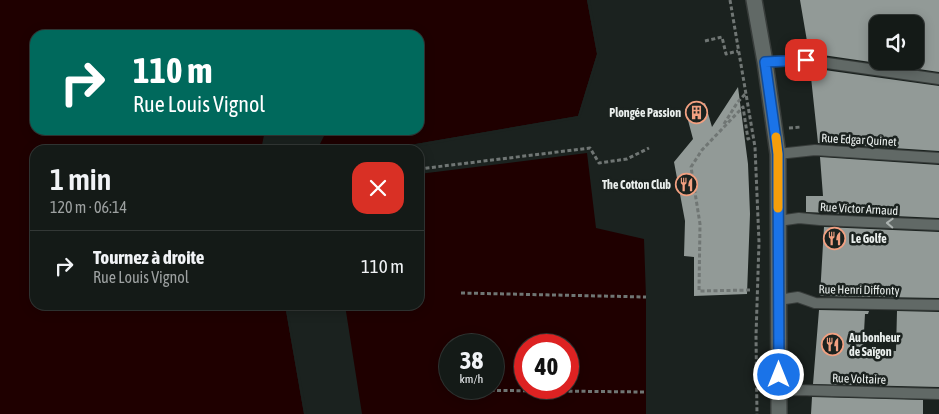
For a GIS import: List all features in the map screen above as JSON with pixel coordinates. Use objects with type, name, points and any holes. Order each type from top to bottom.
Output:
[{"type":"street","points":[[754,0],[778,154],[779,414]]},
{"type":"lane","points":[[765,62],[806,60],[939,79]]},
{"type":"lane","name":"Rue Edgar Quinet","points":[[778,154],[814,150],[939,158]]},
{"type":"lane","name":"Rue Victor Arnaud","points":[[778,222],[799,218],[939,225]]},
{"type":"lane","name":"Rue Henri Diffonty","points":[[778,300],[798,297],[815,303],[939,304]]},
{"type":"lane","name":"Rue Voltaire","points":[[779,391],[939,394]]},
{"type":"path","points":[[730,0],[756,148],[759,242],[756,336],[757,414]]},
{"type":"path","points":[[705,41],[722,37],[726,54],[738,51]]},
{"type":"path","points":[[721,129],[737,103],[746,93]]},
{"type":"path","points":[[750,138],[748,139],[743,107],[702,150],[691,167],[700,224],[699,291],[752,290]]},
{"type":"path","points":[[424,167],[590,148],[598,163],[627,159],[648,148]]},
{"type":"path","points":[[461,294],[646,297]]},
{"type":"path","points":[[504,390],[645,392]]},
{"type":"shaded area","points":[[0,0],[587,0],[597,54],[578,116],[410,145],[320,145],[324,135],[424,135],[424,30],[30,30],[30,135],[264,135],[262,145],[30,145],[30,310],[286,310],[304,414],[0,414]]},
{"type":"shaded area","points":[[587,153],[596,228],[644,239],[646,414],[362,414],[346,310],[424,310],[424,173]]},
{"type":"pier","points":[[587,0],[590,0],[600,54],[580,118],[424,145],[410,145],[578,116],[597,54]]},
{"type":"pier","points":[[286,310],[288,310],[307,414],[304,414]]},
{"type":"building","points":[[800,0],[939,0],[939,72],[924,70],[924,15],[869,15],[869,62],[809,53]]},
{"type":"building","points":[[810,68],[939,86],[939,151],[818,143]]},
{"type":"building","points":[[738,87],[748,164],[750,214],[747,294],[694,296],[694,257],[684,256],[685,221],[674,162],[693,139],[685,109],[705,103],[712,127]]},
{"type":"building","points":[[820,157],[939,165],[939,218],[806,212],[806,196],[823,196]]},
{"type":"building","points":[[824,227],[939,232],[939,298],[820,296]]},
{"type":"building","points":[[819,310],[869,311],[868,314],[865,314],[863,350],[896,351],[897,311],[939,312],[939,387],[813,384]]},
{"type":"building","points":[[812,397],[923,400],[923,414],[811,414]]},
{"type":"slow traffic","points":[[776,137],[778,154],[778,208]]},
{"type":"place","name":"Plongée Passion","points":[[697,113]]},
{"type":"place","name":"The Cotton Club","points":[[687,185]]},
{"type":"place","name":"Le Golfe","points":[[835,239]]},
{"type":"place","name":"Au bonheur de Saïgon","points":[[833,345]]},
{"type":"route","points":[[779,375],[778,154],[776,129],[765,62],[806,60]]}]
